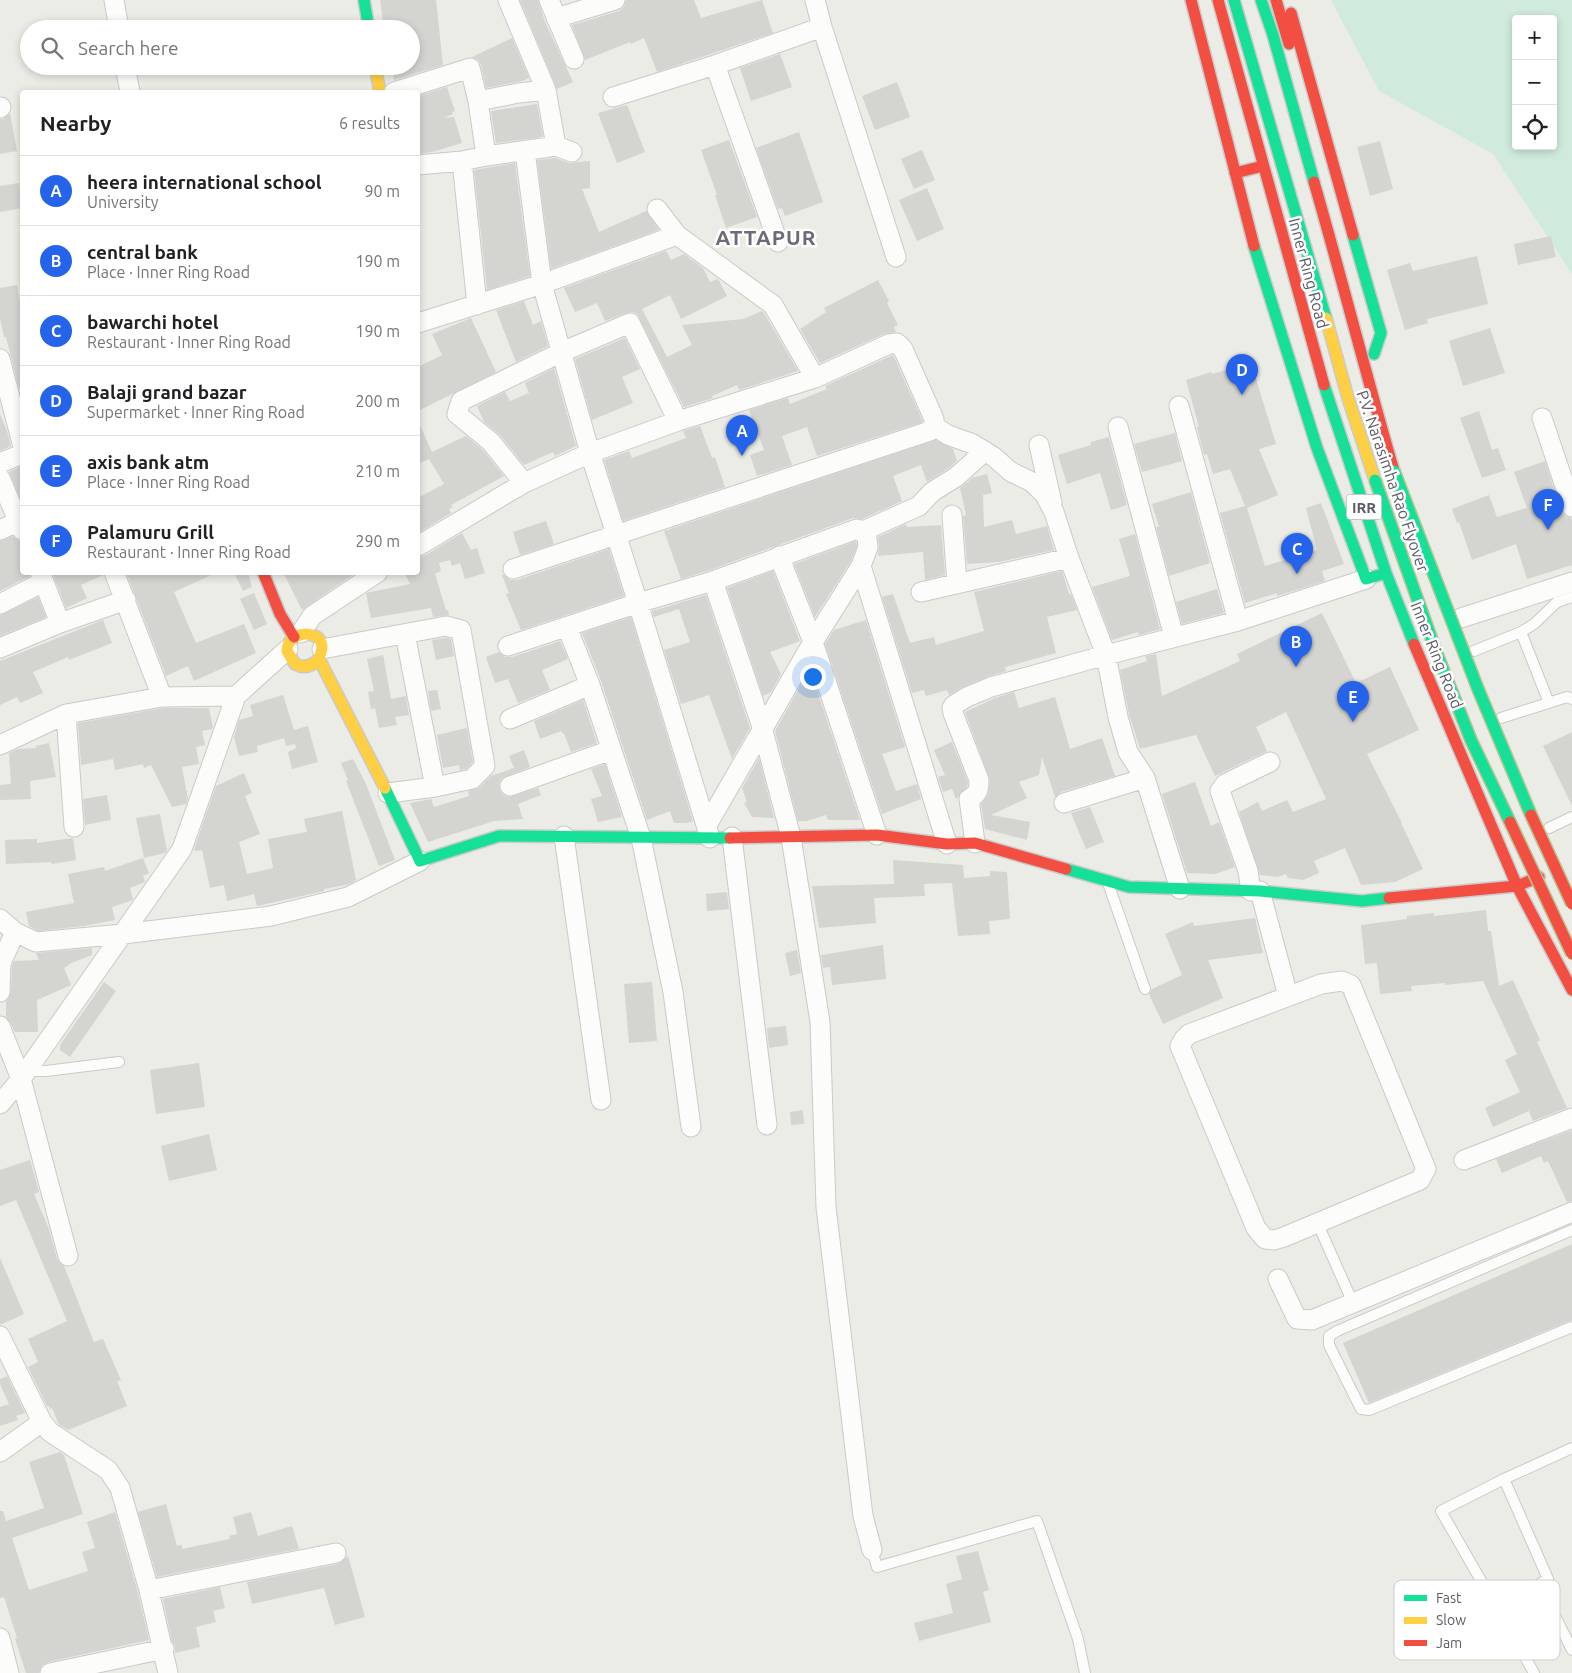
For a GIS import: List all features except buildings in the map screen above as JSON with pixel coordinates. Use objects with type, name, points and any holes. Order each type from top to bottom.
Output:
[{"type":"main road","points":[[364,0],[367,20]]},
{"type":"main road","points":[[1191,0],[1235,173],[1266,283],[1317,448],[1366,579],[1386,573]]},
{"type":"main road","name":"Inner Ring Road","points":[[1218,0],[1326,394],[1386,573],[1429,681],[1518,886],[1572,990]]},
{"type":"main road","name":"P.V. Narasimha Rao Flyover","points":[[1234,0],[1348,398],[1403,563],[1471,740],[1572,954]]},
{"type":"main road","name":"P.V. Narasimha Rao Flyover","points":[[1261,0],[1273,35],[1345,289],[1369,387],[1394,471],[1458,642],[1531,816],[1572,904]]},
{"type":"main road","points":[[1276,0],[1375,359],[1381,332],[1287,0]]},
{"type":"main road","points":[[377,75],[380,90]]},
{"type":"main road","points":[[1235,173],[1263,166]]},
{"type":"main road","points":[[1386,399],[1402,458]]},
{"type":"main road","points":[[1425,519],[1461,618],[1501,718],[1572,878]]},
{"type":"main road","points":[[264,575],[280,615],[294,640],[291,660],[300,666],[310,666],[320,654]]},
{"type":"main road","points":[[294,640],[307,633],[317,638],[320,654],[420,861],[499,836],[641,838],[708,832],[732,837],[877,835],[947,844],[974,843],[1129,887],[1255,891],[1362,901],[1518,886],[1566,865]]},
{"type":"street","points":[[114,0],[117,20]]},
{"type":"street","points":[[420,165],[462,161],[525,151],[564,149],[546,90],[508,0]]},
{"type":"street","points":[[549,0],[574,58]]},
{"type":"street","points":[[556,18],[615,0]]},
{"type":"street","points":[[815,0],[896,257]]},
{"type":"street","points":[[613,97],[716,65],[822,27]]},
{"type":"street","points":[[716,65],[778,242]]},
{"type":"street","points":[[400,90],[470,68],[478,102],[486,156]]},
{"type":"street","points":[[127,75],[130,90]]},
{"type":"street","points":[[478,102],[518,93],[546,90]]},
{"type":"street","points":[[525,151],[542,284],[590,454],[708,832]]},
{"type":"street","points":[[462,161],[477,305]]},
{"type":"street","points":[[658,209],[677,235],[773,305],[815,378]]},
{"type":"street","points":[[420,322],[542,284],[677,235]]},
{"type":"street","points":[[524,484],[491,442],[457,414],[461,401],[562,352],[630,323],[678,421]]},
{"type":"street","points":[[420,545],[524,484],[590,454],[678,421],[815,378],[889,344],[898,343],[903,349],[934,419],[934,426],[930,431],[513,569]]},
{"type":"street","points":[[0,359],[20,435]]},
{"type":"street","points":[[1179,406],[1238,621]]},
{"type":"street","points":[[1542,418],[1572,507]]},
{"type":"street","points":[[934,426],[948,435],[973,444],[1011,472],[1032,482],[1045,495],[1054,512]]},
{"type":"street","points":[[1118,427],[1174,637]]},
{"type":"street","points":[[1039,445],[1054,512],[1069,558],[1106,655],[1118,717],[1128,752],[1145,778],[1180,889]]},
{"type":"street","points":[[863,531],[919,506],[932,492],[956,477],[985,451]]},
{"type":"street","points":[[0,462],[20,455]]},
{"type":"street","points":[[0,478],[20,523]]},
{"type":"street","points":[[952,515],[957,584]]},
{"type":"street","points":[[0,530],[20,525]]},
{"type":"street","points":[[508,646],[638,603],[713,581],[857,529],[863,531],[867,538],[868,548],[861,566],[762,727],[708,832]]},
{"type":"street","points":[[779,556],[813,642],[877,835]]},
{"type":"street","points":[[921,592],[1069,558]]},
{"type":"street","points":[[861,566],[947,844]]},
{"type":"street","points":[[115,575],[162,697]]},
{"type":"street","points":[[0,1104],[24,1075],[182,849],[236,696],[294,640],[312,616],[374,575]]},
{"type":"street","points":[[0,604],[42,577],[60,623]]},
{"type":"street","points":[[974,843],[969,798],[979,790],[979,780],[953,713],[954,705],[967,697],[991,687],[1238,621],[1366,579]]},
{"type":"street","points":[[713,581],[762,727],[791,837],[820,1022],[826,1207],[863,1516],[872,1550]]},
{"type":"street","points":[[1461,618],[1572,582]]},
{"type":"street","points":[[0,648],[60,623],[126,600]]},
{"type":"street","points":[[320,654],[446,626],[461,630],[485,766],[472,779],[435,787],[388,792]]},
{"type":"street","points":[[567,627],[590,685],[641,838],[674,992],[691,1127]]},
{"type":"street","points":[[406,634],[435,787]]},
{"type":"street","points":[[510,719],[590,685]]},
{"type":"street","points":[[0,745],[66,714],[162,697],[236,696]]},
{"type":"street","points":[[66,714],[74,827]]},
{"type":"street","points":[[510,786],[611,750]]},
{"type":"street","points":[[1270,762],[1225,784],[1220,791],[1255,891],[1288,996]]},
{"type":"street","points":[[1064,803],[1145,778]]},
{"type":"street","points":[[564,836],[600,1100]]},
{"type":"street","points":[[732,837],[768,1125]]},
{"type":"street","points":[[0,920],[15,932],[36,942],[123,934],[271,916],[348,897],[420,861]]},
{"type":"street","points":[[0,992],[1,963],[15,932]]},
{"type":"street","points":[[1342,981],[1351,985],[1426,1169],[1420,1180],[1274,1240],[1266,1239],[1256,1228],[1180,1046],[1189,1034],[1288,996],[1328,983],[1342,981]]},
{"type":"street","points":[[0,1026],[24,1075],[68,1256]]},
{"type":"street","points":[[1464,1160],[1572,1118]]},
{"type":"street","points":[[1278,1279],[1297,1319],[1312,1320],[1572,1212]]},
{"type":"street","points":[[0,1336],[42,1422],[50,1432],[108,1470],[120,1488],[149,1590],[168,1673]]},
{"type":"street","points":[[0,1452],[42,1422]]},
{"type":"street","points":[[149,1590],[336,1552]]},
{"type":"street","points":[[0,1638],[9,1673]]},
{"type":"street","points":[[50,1673],[102,1668],[164,1649]]},
{"type":"lane","points":[[1474,651],[1521,632],[1534,624],[1557,602],[1572,597]]},
{"type":"lane","points":[[1521,632],[1549,703]]},
{"type":"lane","points":[[1501,718],[1568,697],[1572,699]]},
{"type":"lane","points":[[1549,828],[1572,817]]},
{"type":"lane","points":[[1107,880],[1145,989]]},
{"type":"lane","points":[[24,1075],[119,1062]]},
{"type":"lane","points":[[1572,1230],[1337,1331],[1329,1336],[1329,1345],[1361,1409],[1369,1410],[1572,1326]]},
{"type":"lane","points":[[1321,1231],[1353,1303]]},
{"type":"lane","points":[[1481,1580],[1441,1511],[1504,1479],[1572,1448]]},
{"type":"lane","points":[[1504,1479],[1548,1579],[1546,1580]]},
{"type":"lane","points":[[872,1550],[876,1567],[1037,1521],[1078,1639],[1084,1673]]},
{"type":"lane","points":[[1560,1626],[1572,1650]]},
{"type":"lane","points":[[1527,1660],[1534,1673]]},
{"type":"green space","points":[[1331,0],[1572,0],[1572,274],[1493,154],[1379,91]]},
{"type":"traffic: fast","points":[[364,0],[367,20]]},
{"type":"traffic: fast","points":[[1234,0],[1326,318]]},
{"type":"traffic: fast","points":[[1261,0],[1273,35],[1314,182]]},
{"type":"traffic: fast","points":[[1353,235],[1381,333],[1374,354]]},
{"type":"traffic: fast","points":[[1254,246],[1317,448],[1366,579],[1386,573]]},
{"type":"traffic: fast","points":[[1324,385],[1386,573],[1414,644]]},
{"type":"traffic: fast","points":[[1394,471],[1478,689],[1531,815]]},
{"type":"traffic: fast","points":[[1375,480],[1437,654],[1471,740],[1510,822]]},
{"type":"traffic: fast","points":[[385,788],[420,861],[499,836],[730,838]]},
{"type":"traffic: fast","points":[[1066,869],[1129,887],[1260,891],[1362,901],[1389,898]]},
{"type":"traffic: slow","points":[[377,75],[380,90]]},
{"type":"traffic: slow","points":[[1326,318],[1348,398],[1375,480]]},
{"type":"traffic: slow","points":[[319,659],[308,666],[295,664],[287,651],[289,643],[297,636],[307,634],[313,635],[321,641],[322,648],[319,659],[385,788]]},
{"type":"traffic: jam","points":[[1191,0],[1254,246]]},
{"type":"traffic: jam","points":[[1218,0],[1324,385]]},
{"type":"traffic: jam","points":[[1276,0],[1289,44]]},
{"type":"traffic: jam","points":[[1291,13],[1353,235]]},
{"type":"traffic: jam","points":[[1235,173],[1263,166]]},
{"type":"traffic: jam","points":[[1314,182],[1394,471]]},
{"type":"traffic: jam","points":[[264,575],[280,614],[294,637]]},
{"type":"traffic: jam","points":[[1414,644],[1517,886],[1572,990]]},
{"type":"traffic: jam","points":[[1531,815],[1572,904]]},
{"type":"traffic: jam","points":[[1510,822],[1572,954]]},
{"type":"traffic: jam","points":[[730,838],[877,835],[947,844],[975,843],[1066,869]]},
{"type":"traffic: jam","points":[[1389,898],[1517,886],[1539,877]]},
{"type":"place","name":"Balaji grand bazar","points":[[1242,395]]},
{"type":"place","name":"heera international school","points":[[742,456]]},
{"type":"place","name":"Palamuru Grill","points":[[1548,530]]},
{"type":"place","name":"bawarchi hotel","points":[[1297,574]]},
{"type":"place","name":"central bank","points":[[1296,667]]},
{"type":"place","name":"axis bank atm","points":[[1353,722]]},
{"type":"district","name":"ATTAPUR","points":[[766,237]]}]
